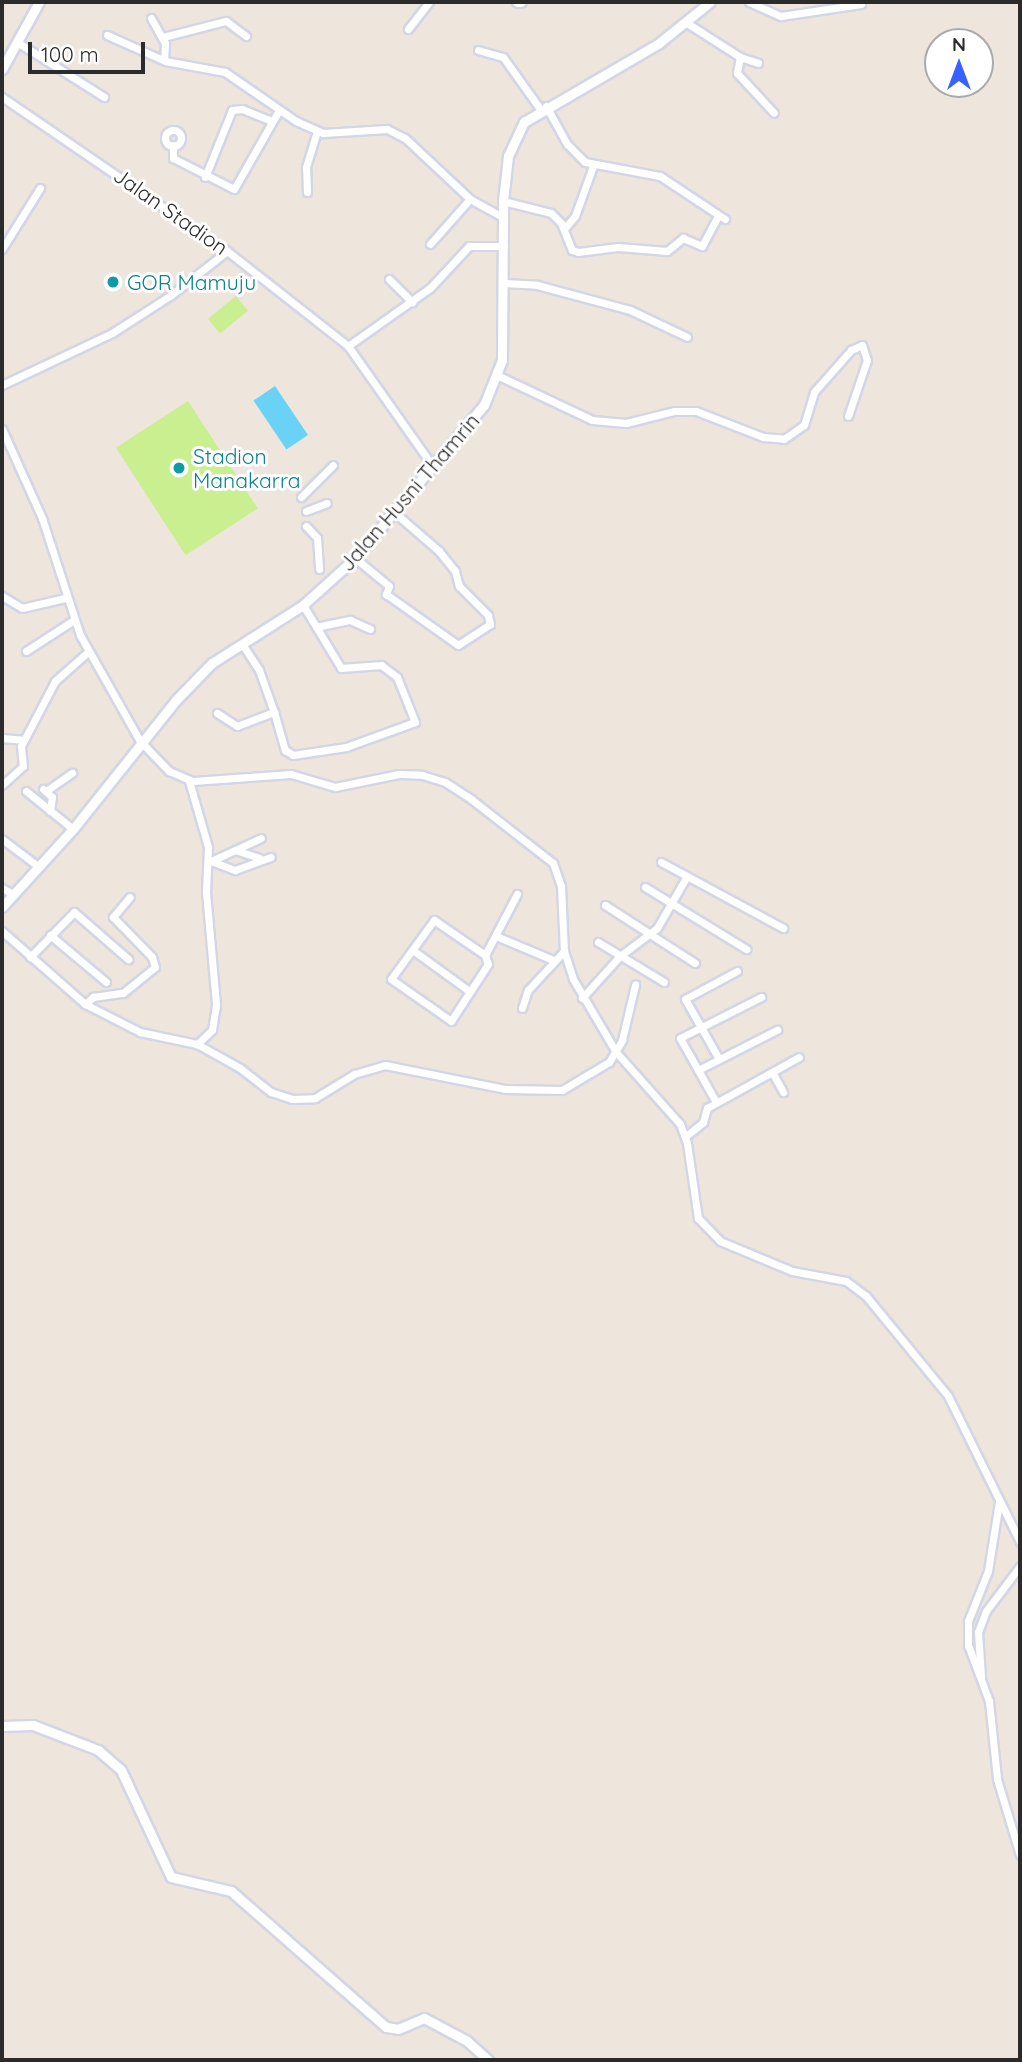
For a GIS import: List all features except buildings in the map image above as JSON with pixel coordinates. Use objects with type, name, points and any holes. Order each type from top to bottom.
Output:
[{"type":"street","points":[[2,69],[39,2]]},
{"type":"street","points":[[408,29],[429,2]]},
{"type":"street","name":"Jalan Husni Thamrin","points":[[2,907],[73,829],[140,741],[212,663],[303,606],[355,558],[472,423],[499,376],[504,283],[503,201],[513,141],[524,122],[544,108],[591,85],[687,23],[710,2]]},
{"type":"street","points":[[749,2],[780,16],[861,4]]},
{"type":"street","points":[[151,18],[163,37],[163,60]]},
{"type":"street","points":[[163,37],[226,21],[246,36]]},
{"type":"street","points":[[687,23],[740,57],[758,63]]},
{"type":"street","points":[[107,35],[163,60],[225,72],[279,110],[317,131],[387,129],[405,138],[470,199],[503,217]]},
{"type":"street","points":[[17,42],[104,97]]},
{"type":"street","points":[[478,50],[503,57],[544,108],[567,144],[593,166],[660,176],[722,217],[702,246],[683,238],[667,251],[618,247],[574,252],[564,229],[551,213],[503,201]]},
{"type":"street","points":[[740,57],[737,73],[774,113]]},
{"type":"street","name":"Jalan Stadion","points":[[2,97],[228,251],[348,346],[434,468]]},
{"type":"street","points":[[205,177],[232,110],[242,109],[272,121]]},
{"type":"street","points":[[173,145],[173,158],[230,189],[237,187],[279,110]]},
{"type":"street","points":[[307,192],[306,167],[317,131]]},
{"type":"street","points":[[564,229],[575,216],[593,166]]},
{"type":"street","points":[[2,249],[40,188]]},
{"type":"street","points":[[430,244],[470,199]]},
{"type":"street","points":[[348,346],[412,302],[469,246],[504,246]]},
{"type":"street","points":[[2,386],[113,332],[171,295],[228,251]]},
{"type":"street","points":[[389,279],[412,302]]},
{"type":"street","points":[[504,283],[537,285],[630,310],[687,337]]},
{"type":"street","points":[[499,376],[592,420],[626,423],[668,412],[696,411],[763,437],[784,439],[804,425],[814,392],[851,350],[862,345],[867,356],[848,416]]},
{"type":"street","points":[[2,429],[42,518],[74,620],[140,741],[169,771],[189,781],[291,774],[335,787],[406,774],[445,782],[555,866],[562,896],[564,951],[582,998],[616,1052],[674,1114],[686,1136],[694,1206],[706,1229],[720,1241],[792,1271],[846,1281],[866,1296],[948,1396],[969,1431],[999,1502],[1020,1542]]},
{"type":"street","points":[[301,497],[333,465]]},
{"type":"street","points":[[306,511],[327,503]]},
{"type":"street","points":[[355,558],[389,586],[386,594],[458,645],[489,624],[488,615],[459,586],[455,570],[439,551],[395,513]]},
{"type":"street","points":[[306,526],[317,538],[319,569]]},
{"type":"street","points":[[2,596],[22,608],[65,598]]},
{"type":"street","points":[[243,645],[259,670],[285,750],[293,755],[346,747],[415,722],[397,677],[389,668],[341,668],[303,606]]},
{"type":"street","points":[[26,651],[74,620]]},
{"type":"street","points":[[316,627],[350,620],[370,629]]},
{"type":"street","points":[[2,785],[23,766],[23,740],[55,681],[89,650]]},
{"type":"street","points":[[217,713],[237,726],[274,712]]},
{"type":"street","points":[[2,738],[23,740]]},
{"type":"street","points":[[50,811],[54,802],[44,790],[72,773]]},
{"type":"street","points":[[189,781],[210,862],[216,1013],[212,1030],[197,1044]]},
{"type":"street","points":[[26,791],[73,829]]},
{"type":"street","points":[[210,862],[261,838]]},
{"type":"street","points":[[2,839],[39,867]]},
{"type":"street","points":[[210,862],[235,870],[267,858],[234,850]]},
{"type":"street","points":[[661,862],[783,928]]},
{"type":"street","points":[[582,998],[620,956],[647,932],[657,928],[687,876]]},
{"type":"street","points":[[645,887],[746,949]]},
{"type":"street","points":[[2,888],[13,894]]},
{"type":"street","points":[[485,955],[517,894]]},
{"type":"street","points":[[85,1004],[99,996],[123,993],[155,967],[152,957],[113,917],[130,897]]},
{"type":"street","points":[[606,905],[695,963]]},
{"type":"street","points":[[30,957],[74,912],[128,959]]},
{"type":"street","points":[[433,920],[485,955],[488,964],[451,1021],[391,979],[414,951],[433,920]]},
{"type":"street","points":[[2,931],[85,1004],[140,1032],[197,1044],[240,1068],[271,1093],[300,1100],[332,1091],[354,1074],[385,1065],[505,1089],[552,1092],[595,1074],[616,1052],[635,985]]},
{"type":"street","points":[[50,935],[106,982]]},
{"type":"street","points":[[496,936],[553,960]]},
{"type":"street","points":[[598,942],[664,982]]},
{"type":"street","points":[[414,951],[469,991]]},
{"type":"street","points":[[522,1008],[527,989],[564,951]]},
{"type":"street","points":[[719,1059],[685,999],[737,971]]},
{"type":"street","points":[[716,1102],[680,1038],[761,997]]},
{"type":"street","points":[[698,1070],[777,1030]]},
{"type":"street","points":[[686,1136],[703,1122],[708,1108],[716,1102],[799,1057]]},
{"type":"street","points":[[772,1072],[783,1092]]},
{"type":"street","points":[[999,1502],[988,1571],[968,1620],[968,1645],[989,1701],[1002,1801],[1020,1855]]},
{"type":"street","points":[[981,1677],[978,1632],[986,1611],[1020,1566]]},
{"type":"street","points":[[2,1726],[33,1725],[98,1750],[121,1770],[171,1877],[231,1891],[386,2027],[398,2029],[424,2018],[467,2041],[488,2060]]},
{"type":"green space","points":[[236,296],[248,311],[220,333],[208,319]]},
{"type":"green space","points":[[188,401],[258,508],[186,555],[116,448]]},
{"type":"water","points":[[275,386],[308,435],[286,449],[253,401]]},
{"type":"place","name":"GOR Mamuju","points":[[113,282]]},
{"type":"place","name":"Stadion Manakarra","points":[[179,468]]}]
